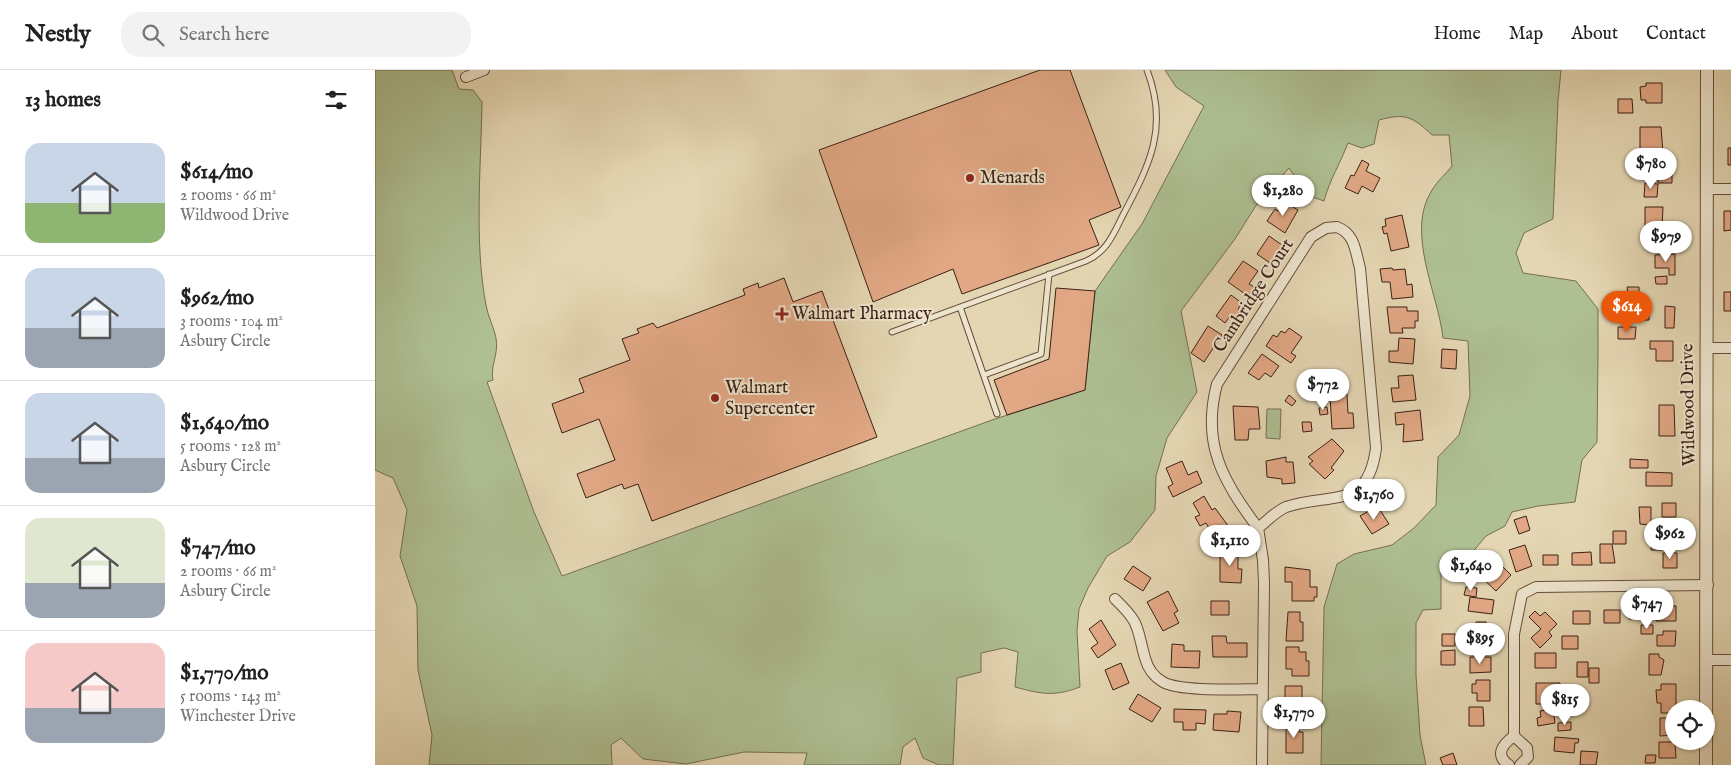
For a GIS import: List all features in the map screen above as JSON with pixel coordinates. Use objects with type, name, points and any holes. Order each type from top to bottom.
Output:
[{"type":"street","points":[[466,77],[484,70]]},
{"type":"street","name":"Wildwood Drive","points":[[1707,70],[1707,700]]},
{"type":"street","points":[[1706,189],[1731,189]]},
{"type":"street","name":"Cambridge Court","points":[[1337,227],[1347,231],[1353,240],[1360,268],[1376,448],[1373,468],[1362,486],[1346,497],[1284,508],[1258,528],[1242,507],[1217,458],[1211,433],[1211,408],[1217,384],[1311,238],[1326,228],[1337,227]]},
{"type":"street","points":[[1706,348],[1731,348]]},
{"type":"street","points":[[1258,528],[1264,567],[1262,765]]},
{"type":"street","points":[[1520,765],[1528,757],[1527,748],[1514,736],[1514,634],[1522,594],[1536,587],[1708,585]]},
{"type":"street","points":[[1115,599],[1133,618],[1141,636],[1151,672],[1164,683],[1182,687],[1263,689]]},
{"type":"street","points":[[1707,660],[1731,660]]},
{"type":"street","points":[[1509,765],[1503,760],[1501,751],[1505,742],[1514,736]]},
{"type":"street","name":"Wildwood Drive","points":[[1706,750],[1706,765]]},
{"type":"lane","points":[[892,332],[1091,259],[1103,250],[1147,170],[1155,143],[1156,99],[1147,70]]},
{"type":"lane","points":[[983,375],[1041,354],[1049,274]]},
{"type":"lane","points":[[960,307],[997,414]]},
{"type":"green space","points":[[375,70],[452,70],[459,89],[473,90],[482,102],[479,204],[480,256],[486,305],[497,344],[492,375],[493,380],[487,382],[534,512],[562,576],[992,420],[1085,390],[1095,291],[1142,224],[1204,106],[1176,87],[1165,70],[1561,70],[1553,219],[1524,233],[1516,253],[1523,273],[1576,281],[1598,309],[1597,442],[1582,460],[1575,502],[1538,506],[1512,512],[1505,526],[1486,536],[1471,554],[1441,571],[1441,609],[1423,610],[1416,623],[1416,675],[1420,735],[1426,765],[1321,765],[1324,607],[1337,564],[1354,554],[1392,545],[1414,528],[1436,505],[1438,457],[1459,435],[1470,396],[1468,341],[1443,338],[1422,243],[1425,207],[1432,190],[1452,166],[1449,135],[1432,135],[1408,118],[1395,117],[1379,120],[1374,144],[1362,148],[1348,143],[1324,201],[1307,195],[1289,168],[1255,207],[1235,239],[1181,311],[1197,392],[1167,438],[1156,476],[1155,510],[1130,542],[1107,556],[1088,588],[1079,609],[1077,631],[1080,687],[1063,692],[1047,693],[1015,687],[1018,652],[1004,648],[981,653],[981,672],[957,678],[953,765],[939,765],[923,758],[915,738],[903,747],[900,765],[804,765],[807,753],[744,752],[686,764],[643,759],[621,738],[611,745],[612,765],[429,765],[432,735],[418,670],[417,606],[400,556],[407,510],[393,478],[375,470]]},
{"type":"green space","points":[[1267,409],[1281,409],[1280,439],[1266,438]]},
{"type":"building","name":"Menards","points":[[1040,70],[1070,70],[1121,207],[1089,220],[1099,245],[962,294],[953,269],[873,302],[819,150]]},
{"type":"building","points":[[1646,83],[1662,83],[1662,103],[1646,103],[1646,100],[1641,100],[1640,87],[1646,86]]},
{"type":"building","points":[[1618,99],[1632,99],[1633,113],[1618,113]]},
{"type":"building","points":[[1640,127],[1661,127],[1663,153],[1640,153]]},
{"type":"building","points":[[1728,148],[1731,148],[1731,165],[1728,165]]},
{"type":"building","points":[[1652,158],[1672,158],[1672,183],[1658,183],[1659,166],[1652,166]]},
{"type":"building","points":[[1362,160],[1369,164],[1366,171],[1380,178],[1373,192],[1362,186],[1358,194],[1345,188],[1351,175],[1354,176]]},
{"type":"building","points":[[1645,183],[1658,184],[1657,197],[1644,197]]},
{"type":"building","points":[[1285,202],[1298,210],[1285,233],[1267,221],[1275,209],[1278,211]]},
{"type":"building","points":[[1645,207],[1663,207],[1662,228],[1668,229],[1667,242],[1645,242]]},
{"type":"building","points":[[1724,211],[1731,211],[1731,230],[1724,231]]},
{"type":"building","points":[[1402,215],[1409,247],[1391,251],[1387,233],[1384,234],[1382,227],[1386,226],[1385,219]]},
{"type":"building","points":[[1269,236],[1282,245],[1270,263],[1257,254]]},
{"type":"building","points":[[1675,254],[1675,275],[1669,275],[1669,268],[1655,268],[1655,255]]},
{"type":"building","points":[[1243,261],[1258,271],[1249,284],[1254,287],[1248,296],[1228,282]]},
{"type":"building","points":[[1392,268],[1393,270],[1405,269],[1407,285],[1412,284],[1413,297],[1392,299],[1390,282],[1382,282],[1380,269]]},
{"type":"building","points":[[1667,276],[1667,284],[1656,284],[1655,277]]},
{"type":"building","name":"Walmart Supercenter","points":[[784,278],[793,302],[822,291],[877,437],[652,521],[638,484],[624,489],[622,484],[586,498],[577,474],[615,460],[599,419],[562,433],[552,404],[584,392],[579,379],[630,360],[622,339],[639,333],[637,329],[653,323],[657,328],[745,295],[743,289],[758,283],[759,288]]},
{"type":"building","points":[[1627,287],[1639,287],[1639,295],[1628,295]]},
{"type":"building","points":[[1056,288],[1095,291],[1085,390],[1007,415],[994,380],[1049,359]]},
{"type":"building","points":[[1724,292],[1731,292],[1731,311],[1724,311]]},
{"type":"building","points":[[1231,295],[1242,303],[1238,309],[1240,311],[1235,318],[1231,315],[1225,323],[1216,316]]},
{"type":"building","points":[[1633,306],[1649,306],[1649,320],[1633,320]]},
{"type":"building","points":[[1665,306],[1675,307],[1674,328],[1665,328]]},
{"type":"building","points":[[1387,307],[1407,307],[1407,311],[1418,311],[1418,321],[1415,321],[1415,328],[1402,328],[1403,333],[1390,333]]},
{"type":"building","points":[[1208,326],[1222,335],[1204,362],[1191,353]]},
{"type":"building","points":[[1618,327],[1636,327],[1635,339],[1618,339]]},
{"type":"building","points":[[1289,328],[1302,337],[1291,353],[1296,356],[1291,363],[1266,346],[1273,335],[1277,337],[1281,331],[1285,333]]},
{"type":"building","points":[[1399,338],[1415,339],[1413,364],[1389,362],[1389,351],[1398,351]]},
{"type":"building","points":[[1650,341],[1673,341],[1673,361],[1656,361],[1656,349],[1650,349]]},
{"type":"building","points":[[1442,349],[1457,350],[1456,369],[1441,368]]},
{"type":"building","points":[[1262,354],[1279,366],[1271,377],[1265,373],[1259,380],[1248,373]]},
{"type":"building","points":[[1413,375],[1416,400],[1393,402],[1391,388],[1399,388],[1398,376]]},
{"type":"building","points":[[1347,394],[1348,413],[1353,413],[1354,428],[1332,429],[1330,396]]},
{"type":"building","points":[[1289,395],[1296,401],[1292,406],[1285,401]]},
{"type":"building","points":[[1659,405],[1674,405],[1675,436],[1659,436]]},
{"type":"building","points":[[1233,406],[1258,407],[1260,429],[1249,429],[1248,440],[1235,440]]},
{"type":"building","points":[[1327,407],[1328,414],[1320,415],[1319,408]]},
{"type":"building","points":[[1420,410],[1423,440],[1403,442],[1404,424],[1396,425],[1395,413]]},
{"type":"building","points":[[1302,422],[1311,422],[1312,431],[1303,432]]},
{"type":"building","points":[[1332,439],[1344,451],[1331,468],[1334,470],[1325,479],[1309,464],[1313,461],[1308,457]]},
{"type":"building","points":[[1286,457],[1286,462],[1293,462],[1295,483],[1282,484],[1282,479],[1267,477],[1266,461]]},
{"type":"building","points":[[1630,459],[1648,460],[1648,468],[1630,468]]},
{"type":"building","points":[[1182,461],[1188,475],[1197,471],[1202,483],[1173,497],[1168,487],[1173,484],[1166,468]]},
{"type":"building","points":[[1646,472],[1672,473],[1672,486],[1646,486]]},
{"type":"building","points":[[1204,496],[1212,510],[1215,508],[1229,527],[1224,529],[1227,533],[1216,540],[1206,523],[1200,526],[1195,517],[1200,515],[1193,503]]},
{"type":"building","points":[[1662,503],[1676,503],[1676,517],[1662,517]]},
{"type":"building","points":[[1639,507],[1651,507],[1651,525],[1640,524]]},
{"type":"building","points":[[1374,508],[1376,512],[1380,510],[1389,524],[1372,534],[1360,516]]},
{"type":"building","points":[[1526,516],[1530,530],[1519,534],[1514,520]]},
{"type":"building","points":[[1663,528],[1676,528],[1675,541],[1663,541]]},
{"type":"building","points":[[1613,531],[1626,531],[1626,544],[1613,544]]},
{"type":"building","points":[[1651,541],[1662,541],[1662,550],[1651,550]]},
{"type":"building","points":[[1600,544],[1612,544],[1615,563],[1600,563]]},
{"type":"building","points":[[1525,545],[1532,566],[1516,572],[1509,550]]},
{"type":"building","points":[[1220,550],[1238,550],[1238,569],[1242,569],[1241,583],[1220,582]]},
{"type":"building","points":[[1591,552],[1592,565],[1572,565],[1572,553]]},
{"type":"building","points":[[1663,553],[1677,553],[1677,568],[1663,568]]},
{"type":"building","points":[[1543,555],[1558,555],[1558,565],[1543,565]]},
{"type":"building","points":[[1497,561],[1511,575],[1496,591],[1479,575],[1486,568],[1493,574],[1498,569],[1493,565]]},
{"type":"building","points":[[1133,566],[1151,578],[1143,591],[1124,579]]},
{"type":"building","points":[[1285,567],[1310,570],[1310,587],[1317,587],[1317,597],[1314,597],[1314,601],[1292,601],[1292,582],[1285,582]]},
{"type":"building","points":[[1466,587],[1477,588],[1476,597],[1464,595]]},
{"type":"building","points":[[1168,591],[1178,611],[1174,613],[1179,623],[1163,631],[1147,602]]},
{"type":"building","points":[[1470,597],[1494,600],[1492,614],[1468,611]]},
{"type":"building","points":[[1211,601],[1229,601],[1229,615],[1211,615]]},
{"type":"building","points":[[1629,606],[1643,606],[1643,619],[1629,619]]},
{"type":"building","points":[[1657,606],[1676,606],[1676,621],[1656,621]]},
{"type":"building","points":[[1604,610],[1620,610],[1620,623],[1604,623]]},
{"type":"building","points":[[1535,611],[1540,616],[1545,612],[1557,624],[1549,632],[1552,636],[1540,648],[1531,638],[1541,629],[1529,617]]},
{"type":"building","points":[[1573,611],[1590,611],[1590,624],[1573,624]]},
{"type":"building","points":[[1288,612],[1300,612],[1300,622],[1303,622],[1303,641],[1286,641]]},
{"type":"building","points":[[1101,620],[1116,645],[1098,658],[1091,648],[1098,643],[1089,629]]},
{"type":"building","points":[[1476,622],[1486,622],[1486,628],[1491,628],[1491,642],[1478,642]]},
{"type":"building","points":[[1641,625],[1653,625],[1653,634],[1641,634]]},
{"type":"building","points":[[1663,631],[1676,631],[1675,646],[1657,646],[1657,635],[1663,635]]},
{"type":"building","points":[[1442,634],[1455,634],[1455,646],[1442,646]]},
{"type":"building","points":[[1212,636],[1226,636],[1227,643],[1247,643],[1247,657],[1213,657]]},
{"type":"building","points":[[1562,636],[1578,636],[1578,649],[1562,649]]},
{"type":"building","points":[[1172,644],[1184,645],[1184,651],[1200,651],[1199,668],[1171,667]]},
{"type":"building","points":[[1286,647],[1299,647],[1299,652],[1306,652],[1306,661],[1309,661],[1309,676],[1292,676],[1292,669],[1286,669]]},
{"type":"building","points":[[1455,650],[1455,665],[1441,665],[1441,651]]},
{"type":"building","points":[[1535,653],[1556,653],[1556,668],[1535,668]]},
{"type":"building","points":[[1649,654],[1659,654],[1659,657],[1664,660],[1661,675],[1649,675]]},
{"type":"building","points":[[1470,657],[1491,657],[1491,672],[1470,673]]},
{"type":"building","points":[[1577,662],[1588,662],[1588,677],[1577,677]]},
{"type":"building","points":[[1121,663],[1129,683],[1113,690],[1105,670]]},
{"type":"building","points":[[1589,668],[1599,668],[1599,683],[1589,683]]},
{"type":"building","points":[[1476,680],[1490,680],[1490,701],[1477,701],[1477,693],[1472,693],[1472,684],[1476,684]]},
{"type":"building","points":[[1536,683],[1560,683],[1560,697],[1549,697],[1549,704],[1536,704]]},
{"type":"building","points":[[1661,684],[1676,684],[1676,700],[1665,700],[1665,713],[1661,713],[1661,703],[1657,703],[1656,690],[1661,690]]},
{"type":"building","points":[[1285,686],[1302,686],[1302,706],[1298,706],[1298,715],[1285,715]]},
{"type":"building","points":[[1138,694],[1161,708],[1152,722],[1129,709]]},
{"type":"building","points":[[1469,707],[1483,707],[1484,726],[1469,726]]},
{"type":"building","points":[[1174,709],[1206,710],[1205,724],[1196,723],[1196,730],[1183,730],[1183,722],[1174,722]]},
{"type":"building","points":[[1553,709],[1555,723],[1538,726],[1537,718],[1541,717],[1540,711]]},
{"type":"building","points":[[1227,711],[1241,712],[1239,732],[1213,730],[1214,714],[1227,714]]},
{"type":"building","points":[[1660,718],[1665,718],[1665,736],[1660,736]]},
{"type":"building","points":[[1571,722],[1571,730],[1558,731],[1558,723]]},
{"type":"building","points":[[1286,723],[1299,723],[1299,732],[1303,732],[1303,753],[1286,753]]},
{"type":"building","points":[[1555,737],[1579,739],[1578,743],[1575,743],[1574,753],[1554,751]]},
{"type":"building","points":[[1659,742],[1665,742],[1665,750],[1676,750],[1676,758],[1659,758]]},
{"type":"building","points":[[1581,751],[1598,752],[1596,765],[1580,765]]},
{"type":"building","points":[[1453,753],[1457,765],[1443,765],[1440,758]]},
{"type":"building","points":[[1646,755],[1656,755],[1655,763],[1645,763]]},
{"type":"place","name":"Menards","points":[[970,178]]},
{"type":"place","name":"Walmart Pharmacy","points":[[782,314]]},
{"type":"place","name":"Walmart Supercenter","points":[[715,398]]}]
